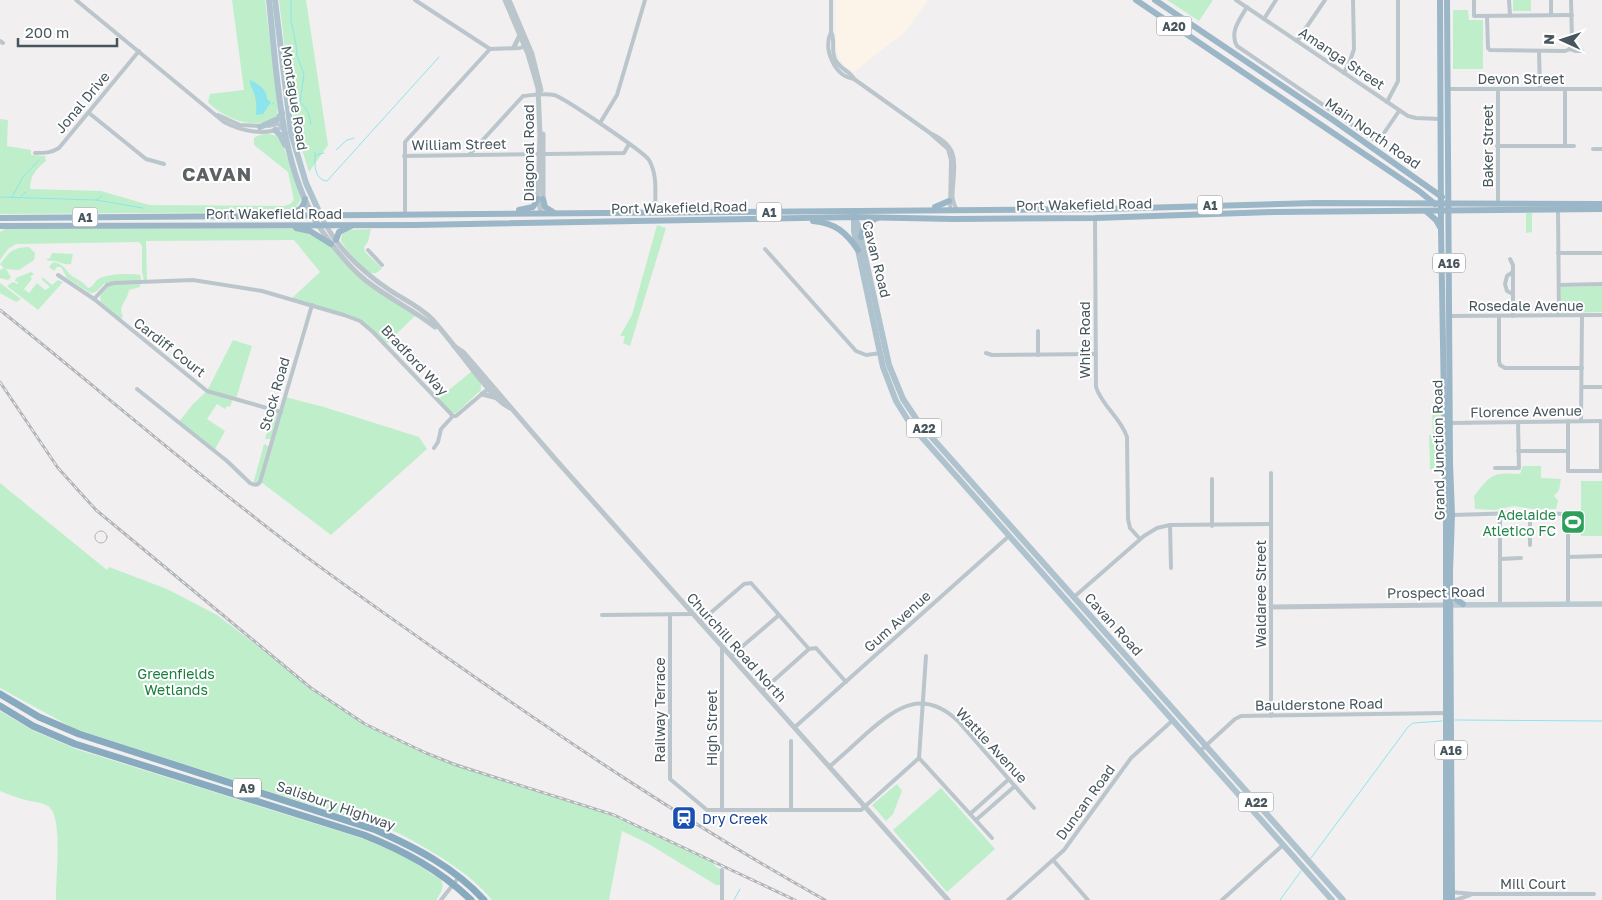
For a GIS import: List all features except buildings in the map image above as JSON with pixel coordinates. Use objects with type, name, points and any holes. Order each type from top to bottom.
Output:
[{"type":"highway","name":"Main North Road","points":[[1136,0],[1419,191],[1439,203],[1449,206]]},
{"type":"highway","name":"Main North Road","points":[[1155,0],[1333,120],[1424,185],[1439,203]]},
{"type":"highway","name":"Grand Junction Road","points":[[1440,0],[1441,176],[1439,203],[1447,316]]},
{"type":"highway","name":"Grand Junction Road","points":[[1447,0],[1449,206],[1447,423],[1450,589],[1448,605]]},
{"type":"highway","points":[[1448,113],[1440,118],[1448,124]]},
{"type":"highway","points":[[1363,153],[1368,146]]},
{"type":"highway","points":[[1424,185],[1437,183],[1441,176]]},
{"type":"highway","points":[[1416,203],[1419,199],[1419,191]]},
{"type":"highway","points":[[282,216],[301,208],[305,199]]},
{"type":"highway","points":[[498,214],[529,208],[534,206],[540,199],[545,207],[553,212]]},
{"type":"highway","points":[[924,209],[939,206],[949,201]]},
{"type":"highway","points":[[1349,202],[1349,211]]},
{"type":"highway","name":"Port Wakefield Road","points":[[0,218],[1105,209],[1224,204],[1349,202],[1439,203],[1449,206]]},
{"type":"highway","name":"Port Wakefield Road","points":[[0,226],[456,224],[854,217],[1095,218],[1224,213],[1426,211],[1439,203]]},
{"type":"highway","points":[[1224,204],[1224,213]]},
{"type":"highway","name":"A1","points":[[1449,206],[1498,204],[1602,209]]},
{"type":"highway","name":"A1","points":[[1449,206],[1602,204]]},
{"type":"highway","points":[[1081,209],[1091,212],[1095,218],[1105,209]]},
{"type":"highway","points":[[829,212],[854,217],[890,210]]},
{"type":"highway","points":[[950,210],[952,214],[972,215],[978,218]]},
{"type":"highway","points":[[1426,211],[1436,220],[1441,230]]},
{"type":"highway","points":[[710,212],[710,215],[726,219]]},
{"type":"highway","points":[[513,222],[537,216],[541,213],[548,217],[567,217],[597,221]]},
{"type":"highway","points":[[445,215],[456,218],[456,224]]},
{"type":"highway","points":[[405,216],[406,219],[416,224]]},
{"type":"highway","points":[[779,218],[833,225],[847,235],[858,250]]},
{"type":"highway","points":[[861,237],[865,224],[878,218]]},
{"type":"highway","points":[[269,225],[306,230],[334,242],[339,232],[354,225]]},
{"type":"highway","name":"Grand Junction Road","points":[[1446,900],[1449,892],[1449,515]]},
{"type":"highway","points":[[1450,589],[1454,598],[1463,604]]},
{"type":"highway","name":"Salisbury Highway","points":[[0,694],[39,717],[87,737],[376,830],[421,851],[459,876],[484,900]]},
{"type":"highway","name":"Salisbury Highway","points":[[0,706],[33,726],[75,744],[364,835],[396,848],[426,864],[454,884],[471,900]]},
{"type":"highway","name":"Grand Junction Road","points":[[1449,892],[1452,900]]},
{"type":"main road","name":"Montague Road","points":[[269,0],[282,113],[289,151],[305,199],[313,216],[322,225]]},
{"type":"main road","name":"Montague Road","points":[[275,0],[294,144],[306,183],[321,216]]},
{"type":"main road","points":[[286,90],[286,122],[284,126],[294,144]]},
{"type":"main road","points":[[260,127],[278,119],[282,113]]},
{"type":"main road","points":[[275,130],[282,139],[296,174]]},
{"type":"main road","name":"Cavan Road","points":[[854,217],[861,237],[886,378],[896,401],[911,425],[968,490],[1074,597],[1344,900]]},
{"type":"main road","name":"Cavan Road","points":[[854,217],[853,225],[858,250],[883,353],[907,406],[980,492],[1068,602],[1332,900]]},
{"type":"main road","points":[[936,454],[942,449]]},
{"type":"main road","points":[[968,490],[980,492]]},
{"type":"main road","name":"Prospect Road","points":[[1448,605],[1602,604]]},
{"type":"street","points":[[76,0],[221,120],[240,129],[255,132],[275,130],[284,126]]},
{"type":"street","points":[[416,0],[490,49],[526,44]]},
{"type":"street","name":"Diagonal Road","points":[[505,0],[520,35],[526,44]]},
{"type":"street","name":"Diagonal Road","points":[[509,0],[539,78],[541,213]]},
{"type":"street","points":[[600,123],[618,95],[645,0]]},
{"type":"street","points":[[831,0],[831,32],[836,62],[852,74],[854,79],[930,132],[942,138],[951,147],[954,154],[952,200],[957,210]]},
{"type":"street","name":"Amanga Street","points":[[1236,0],[1399,111],[1416,118],[1440,118]]},
{"type":"street","points":[[1264,19],[1276,0]]},
{"type":"street","points":[[1297,41],[1325,0]]},
{"type":"street","points":[[1344,73],[1354,49],[1353,0]]},
{"type":"street","points":[[1387,102],[1398,81],[1398,0]]},
{"type":"street","points":[[1474,0],[1474,16],[1572,15]]},
{"type":"street","points":[[1509,0],[1510,15]]},
{"type":"street","points":[[1551,0],[1551,15]]},
{"type":"street","points":[[1570,49],[1572,45],[1572,0]]},
{"type":"street","points":[[1247,7],[1236,27],[1234,40],[1237,46],[1269,68],[1376,140],[1380,139],[1399,111]]},
{"type":"street","points":[[1487,16],[1490,50],[1567,51],[1570,49],[1582,52]]},
{"type":"street","points":[[512,47],[520,35]]},
{"type":"street","points":[[405,216],[405,142],[490,49]]},
{"type":"street","name":"Jonal Drive","points":[[35,153],[52,152],[59,148],[139,51]]},
{"type":"street","points":[[1539,51],[1540,89]]},
{"type":"street","name":"Devon Street","points":[[1440,89],[1602,89]]},
{"type":"street","name":"Baker Street","points":[[1498,89],[1498,204]]},
{"type":"street","points":[[1565,89],[1565,146]]},
{"type":"street","points":[[470,155],[523,96],[556,95],[600,123],[648,158],[655,175],[655,213]]},
{"type":"street","points":[[89,113],[146,159],[164,164]]},
{"type":"street","points":[[214,113],[236,123],[260,127],[278,124],[284,126]]},
{"type":"street","points":[[930,132],[948,150],[950,156],[950,210]]},
{"type":"street","name":"William Street","points":[[404,156],[624,153],[629,144]]},
{"type":"street","points":[[1498,146],[1574,146]]},
{"type":"street","points":[[1593,149],[1602,149]]},
{"type":"street","points":[[1558,206],[1559,315]]},
{"type":"street","name":"Churchill Road North","points":[[321,216],[322,225],[354,270],[369,283],[422,316],[442,332]]},
{"type":"street","name":"White Road","points":[[1095,218],[1096,387],[1098,393],[1123,427],[1127,437],[1128,519],[1130,528],[1140,539]]},
{"type":"street","name":"Churchill Road North","points":[[334,242],[376,280],[425,313],[459,354],[508,403],[510,408]]},
{"type":"street","points":[[765,249],[856,351],[866,355],[883,353]]},
{"type":"street","points":[[368,250],[382,265]]},
{"type":"street","points":[[1558,253],[1602,253]]},
{"type":"street","points":[[1510,259],[1513,265],[1513,316]]},
{"type":"street","points":[[1513,272],[1508,275],[1505,281],[1507,291],[1513,294]]},
{"type":"street","name":"Cardiff Court","points":[[58,275],[94,299],[207,391],[281,412]]},
{"type":"street","name":"Bradford Way","points":[[94,299],[107,285],[112,283],[193,280],[262,291],[312,305],[360,322],[373,332],[453,416]]},
{"type":"street","points":[[369,283],[376,280]]},
{"type":"street","points":[[1559,285],[1602,284]]},
{"type":"street","name":"Stock Road","points":[[137,389],[254,485],[260,482],[312,305]]},
{"type":"street","name":"Rosedale Avenue","points":[[1447,316],[1602,316]]},
{"type":"street","points":[[1499,316],[1500,365],[1505,368],[1582,368]]},
{"type":"street","points":[[1581,421],[1582,316]]},
{"type":"street","points":[[1038,331],[1038,355]]},
{"type":"street","points":[[986,353],[992,355],[1096,354]]},
{"type":"street","points":[[1582,386],[1602,387]]},
{"type":"street","points":[[434,448],[438,442],[439,432],[446,423],[490,387]]},
{"type":"street","name":"Churchill Road North","points":[[490,387],[948,900]]},
{"type":"street","points":[[482,394],[498,398]]},
{"type":"street","points":[[1568,422],[1568,472],[1601,471],[1601,421]]},
{"type":"street","name":"Florence Avenue","points":[[1447,423],[1601,421]]},
{"type":"street","points":[[1495,468],[1518,468],[1518,422]]},
{"type":"street","points":[[446,423],[451,429]]},
{"type":"street","points":[[1518,452],[1568,451]]},
{"type":"street","name":"Waldaree Street","points":[[1271,473],[1271,716]]},
{"type":"street","points":[[1212,479],[1212,526]]},
{"type":"street","points":[[1449,515],[1500,513],[1568,514],[1568,604]]},
{"type":"street","points":[[1500,513],[1500,604]]},
{"type":"street","points":[[1530,513],[1530,544]]},
{"type":"street","points":[[1068,602],[1140,539],[1157,528],[1170,525],[1271,524]]},
{"type":"street","points":[[1170,525],[1171,568]]},
{"type":"street","name":"Gum Avenue","points":[[795,727],[1012,534]]},
{"type":"street","points":[[1568,556],[1602,556]]},
{"type":"street","points":[[1500,559],[1521,558]]},
{"type":"street","points":[[700,622],[744,584],[750,583],[808,649]]},
{"type":"street","name":"Prospect Road","points":[[1271,607],[1448,605]]},
{"type":"street","name":"Railway Terrace","points":[[670,614],[670,779],[706,809],[861,810],[864,807]]},
{"type":"street","points":[[602,615],[693,614]]},
{"type":"street","points":[[731,656],[779,615]]},
{"type":"street","name":"High Street","points":[[722,646],[722,810]]},
{"type":"street","points":[[762,691],[808,649],[816,648],[846,682]]},
{"type":"street","points":[[926,656],[920,758],[992,838]]},
{"type":"street","points":[[829,767],[888,715],[903,707],[923,704]]},
{"type":"street","name":"Wattle Avenue","points":[[923,704],[944,710],[951,715],[1034,808]]},
{"type":"street","name":"Baulderstone Road","points":[[1200,751],[1238,717],[1448,713]]},
{"type":"street","name":"Duncan Road","points":[[1008,900],[1064,850],[1131,758],[1179,715]]},
{"type":"street","points":[[791,741],[791,810]]},
{"type":"street","points":[[864,807],[920,758]]},
{"type":"street","points":[[970,814],[1009,779]]},
{"type":"street","points":[[976,820],[1015,786]]},
{"type":"street","points":[[1222,900],[1283,845]]},
{"type":"street","points":[[1053,860],[1088,900]]},
{"type":"street","points":[[722,870],[722,900]]},
{"type":"street","points":[[441,900],[459,876]]},
{"type":"street","name":"Mill Court","points":[[1449,892],[1472,894],[1594,894]]},
{"type":"street","name":"Mill Court","points":[[1456,900],[1472,894]]},
{"type":"shaded area","points":[[836,0],[928,0],[906,31],[854,72],[845,66],[839,58],[836,49]]},
{"type":"green space","points":[[232,0],[265,0],[278,106],[277,116],[269,121],[251,123],[241,121],[223,114],[208,102],[210,94],[244,90]]},
{"type":"green space","points":[[279,0],[306,0],[328,145],[309,172],[294,124]]},
{"type":"green space","points":[[1167,0],[1213,0],[1199,21]]},
{"type":"green space","points":[[1513,0],[1531,0],[1531,11],[1513,11]]},
{"type":"green space","points":[[1453,10],[1468,10],[1469,20],[1483,20],[1483,69],[1453,69]]},
{"type":"green space","points":[[0,119],[8,120],[7,146],[31,150],[31,155],[45,156],[46,161],[34,173],[30,189],[101,191],[149,205],[284,206],[294,200],[288,172],[254,145],[254,138],[262,134],[268,134],[277,136],[284,148],[301,200],[295,208],[282,212],[0,214]]},
{"type":"green space","points":[[1526,213],[1532,213],[1532,232],[1526,233]]},
{"type":"green space","points":[[657,225],[666,228],[630,346],[623,343],[625,336],[620,336],[632,315]]},
{"type":"green space","points":[[5,229],[298,229],[331,244],[354,270],[417,314],[385,345],[360,321],[291,299],[320,272],[294,240],[146,241],[147,281],[144,282],[142,246],[139,242],[16,244],[8,249],[0,260],[0,232]]},
{"type":"green space","points":[[371,229],[368,242],[364,247],[365,252],[382,268],[379,272],[374,273],[364,268],[350,254],[341,241],[342,234],[350,230]]},
{"type":"green space","points":[[29,247],[35,253],[34,260],[19,270],[6,269],[11,277],[8,280],[0,278],[0,270],[4,268],[0,264],[9,253],[18,248]]},
{"type":"green space","points":[[52,253],[73,254],[71,264],[46,259],[50,258]]},
{"type":"green space","points":[[53,262],[61,265],[88,288],[100,278],[124,274],[140,275],[140,287],[129,290],[122,306],[121,313],[123,316],[121,319],[101,302],[100,296],[108,286],[105,283],[97,291],[90,293],[67,278],[61,267],[57,267],[54,271],[49,267]]},
{"type":"green space","points":[[31,272],[34,274],[30,277],[32,279],[24,289],[29,293],[37,283],[45,290],[50,287],[42,280],[42,277],[52,285],[58,280],[63,282],[38,310],[7,286],[13,282],[18,284],[15,281],[16,278]]},
{"type":"green space","points":[[0,283],[21,299],[16,302],[0,293]]},
{"type":"green space","points":[[1602,286],[1602,312],[1561,313],[1561,287]]},
{"type":"green space","points":[[233,340],[252,346],[236,399],[233,398],[230,407],[227,406],[225,409],[217,404],[207,419],[225,431],[214,451],[178,423],[193,404],[207,391]]},
{"type":"green space","points":[[472,371],[481,382],[481,390],[456,413],[451,413],[438,399]]},
{"type":"green space","points":[[285,397],[324,407],[419,437],[427,449],[331,535],[261,482],[253,484],[264,444],[270,447],[272,439],[265,439],[271,417],[265,415],[268,408],[281,412]]},
{"type":"green space","points":[[1432,413],[1443,413],[1443,466],[1436,469],[1430,469],[1429,435],[1433,435]]},
{"type":"green space","points":[[1523,466],[1541,466],[1541,478],[1561,479],[1559,490],[1554,496],[1558,500],[1556,509],[1532,509],[1514,506],[1495,510],[1475,509],[1474,496],[1489,479],[1498,474],[1520,474]]},
{"type":"green space","points":[[1581,481],[1602,481],[1602,536],[1581,536]]},
{"type":"green space","name":"Greenfields Wetlands","points":[[0,483],[107,570],[109,567],[167,589],[217,615],[338,707],[362,722],[426,753],[590,807],[651,832],[712,860],[715,866],[722,870],[722,885],[716,885],[647,843],[622,831],[609,900],[492,900],[460,870],[396,832],[75,729],[0,688]]},
{"type":"green space","points":[[0,711],[32,730],[76,749],[364,839],[406,857],[441,880],[442,891],[436,900],[56,900],[58,850],[56,822],[53,812],[48,806],[0,791]]},
{"type":"green space","points":[[897,784],[902,791],[893,814],[886,821],[872,805]]},
{"type":"green space","points":[[941,788],[995,849],[947,892],[893,830]]},
{"type":"water","points":[[250,80],[262,87],[267,99],[271,102],[263,114],[256,115],[256,101]]},
{"type":"waterway","points":[[291,0],[291,21],[297,56],[304,74],[300,102]]},
{"type":"waterway","points":[[315,152],[317,174],[322,180],[327,181],[439,57]]},
{"type":"waterway","points":[[292,101],[296,99],[305,107],[311,124]]},
{"type":"waterway","points":[[336,150],[347,140],[354,138]]},
{"type":"waterway","points":[[316,156],[324,153]]},
{"type":"waterway","points":[[12,197],[23,177],[39,160]]},
{"type":"waterway","points":[[21,196],[26,192]]},
{"type":"waterway","points":[[97,200],[102,196]]},
{"type":"waterway","points":[[0,197],[96,200],[143,208]]},
{"type":"waterway","points":[[1455,720],[1602,721]]},
{"type":"waterway","points":[[1311,858],[1408,727],[1413,723],[1442,721]]},
{"type":"waterway","points":[[1280,900],[1301,871]]},
{"type":"waterway","points":[[734,900],[740,889]]},
{"type":"tram line","points":[[103,531],[106,532],[107,537],[106,542],[99,543],[96,542],[95,535],[96,532],[103,531]]},
{"type":"railway","points":[[0,310],[221,491],[345,585],[486,685],[629,781],[726,842],[825,900]]},
{"type":"railway","points":[[0,382],[58,468],[96,510],[311,688],[365,724],[456,765],[614,815],[795,900]]},
{"type":"place","name":"Adelaide Atletico FC","points":[[1573,522]]},
{"type":"place","name":"Dry Creek","points":[[684,818]]},
{"type":"district","name":"CAVAN","points":[[217,173]]}]
